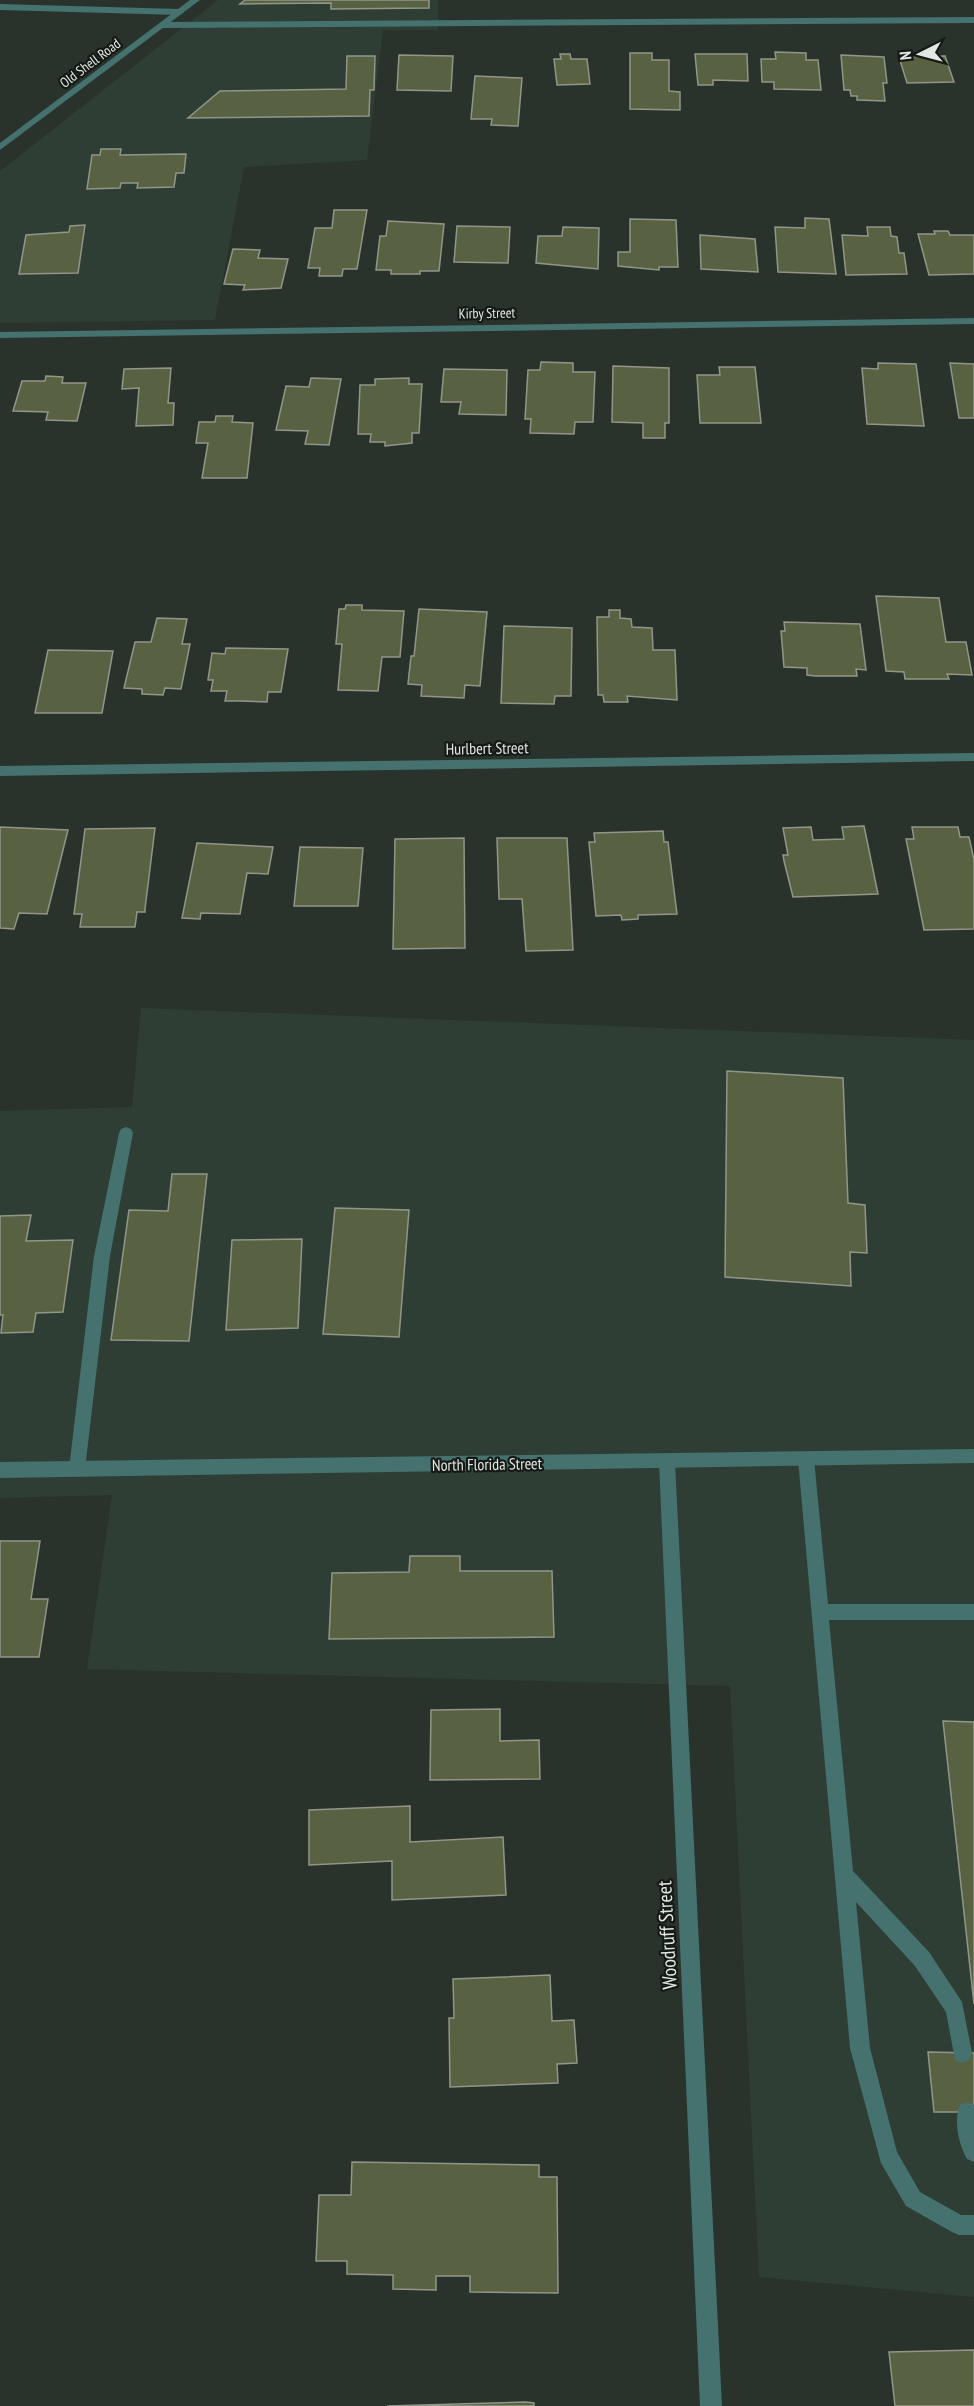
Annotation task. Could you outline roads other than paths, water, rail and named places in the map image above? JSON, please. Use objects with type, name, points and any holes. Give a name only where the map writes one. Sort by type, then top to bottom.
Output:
[{"type":"street","name":"Old Shell Road","points":[[0,147],[196,0]]},
{"type":"street","points":[[0,7],[180,12]]},
{"type":"street","points":[[162,25],[974,20]]},
{"type":"street","name":"Kirby Street","points":[[0,335],[974,321]]},
{"type":"street","name":"Hurlbert Street","points":[[0,771],[974,757]]},
{"type":"street","points":[[77,1469],[102,1256],[126,1132]]},
{"type":"street","name":"North Florida Street","points":[[0,1470],[974,1456]]},
{"type":"street","points":[[806,1459],[860,2048],[888,2156],[913,2199],[959,2225],[974,2225]]},
{"type":"street","name":"Woodruff Street","points":[[667,1462],[711,2406]]},
{"type":"street","points":[[820,1612],[974,1612]]},
{"type":"street","points":[[844,1875],[922,1959],[955,2009],[962,2053]]},
{"type":"street","points":[[967,2112],[970,2145],[974,2152]]}]
